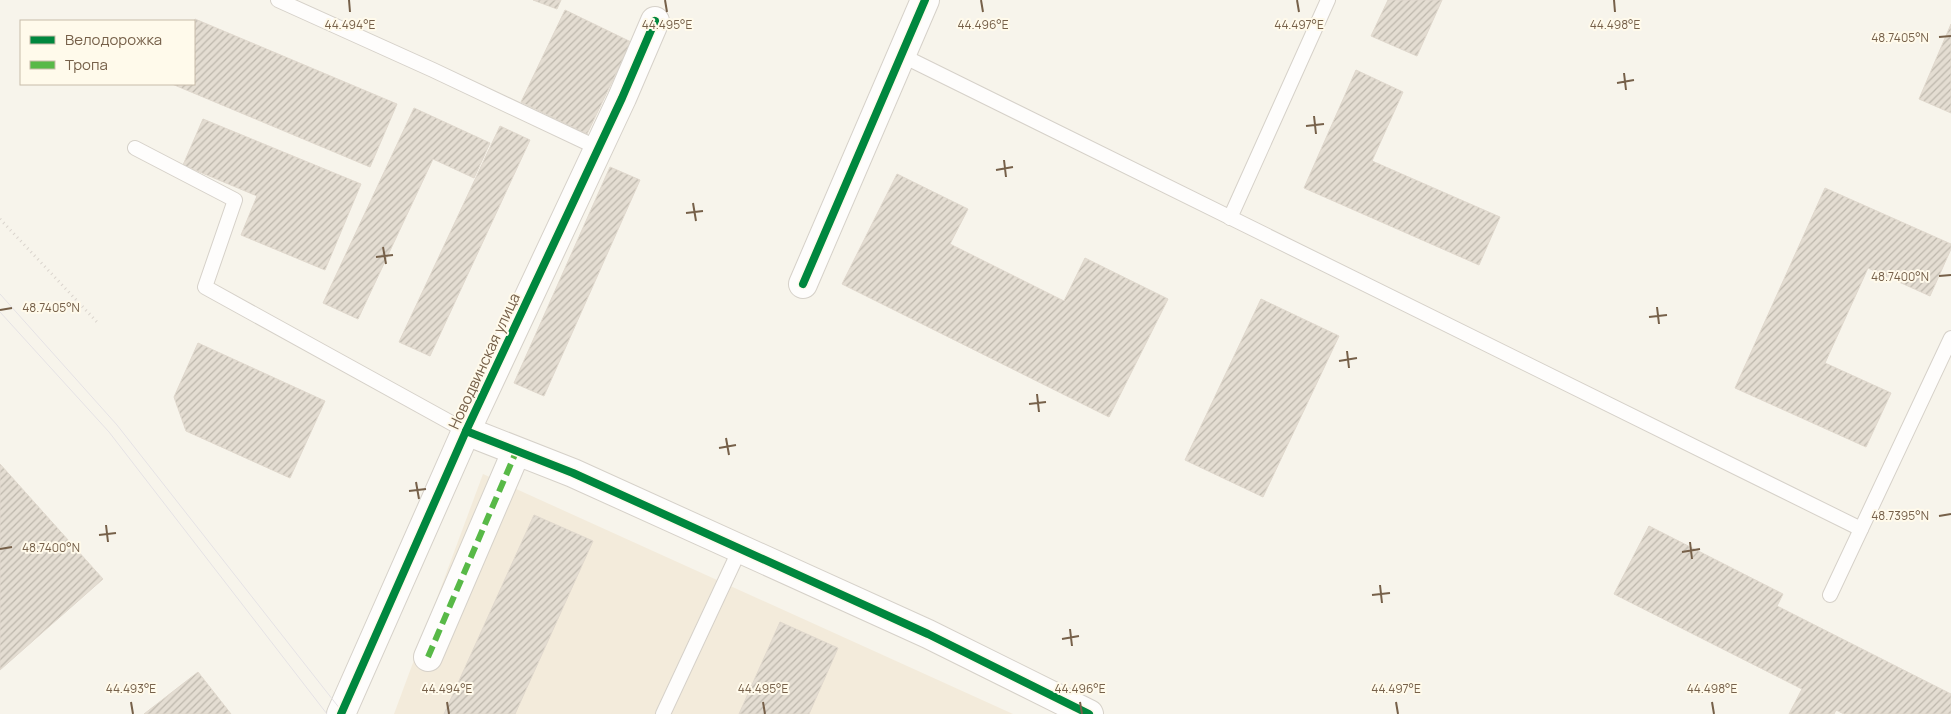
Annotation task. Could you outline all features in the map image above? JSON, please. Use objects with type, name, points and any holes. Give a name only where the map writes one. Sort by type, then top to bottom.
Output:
[{"type":"street","points":[[803,284],[925,0]]},
{"type":"street","name":"Новодвинская улица","points":[[342,714],[466,431],[655,21]]},
{"type":"street","points":[[466,431],[573,473],[928,634],[1088,714]]},
{"type":"street","points":[[428,657],[516,452]]},
{"type":"lane","points":[[278,0],[433,70],[598,148]]},
{"type":"lane","points":[[1230,218],[1328,0]]},
{"type":"lane","points":[[901,55],[1861,529]]},
{"type":"lane","points":[[135,148],[235,200],[205,287],[466,431]]},
{"type":"lane","points":[[1830,595],[1951,338]]},
{"type":"lane","points":[[663,714],[740,549]]},
{"type":"path","points":[[0,219],[96,322]]},
{"type":"shaded area","points":[[483,474],[1013,714],[394,714]]},
{"type":"building","points":[[533,0],[561,0],[557,9]]},
{"type":"building","points":[[1388,0],[1442,0],[1417,56],[1371,36]]},
{"type":"building","points":[[565,10],[631,42],[587,134],[521,102]]},
{"type":"building","points":[[195,20],[397,104],[370,167],[174,85],[195,85]]},
{"type":"building","points":[[1951,24],[1951,113],[1919,99]]},
{"type":"building","points":[[1356,70],[1403,92],[1372,161],[1500,217],[1479,265],[1304,188]]},
{"type":"building","points":[[414,108],[490,143],[474,178],[433,159],[358,319],[323,303]]},
{"type":"building","points":[[203,119],[361,184],[325,270],[241,235],[257,196],[183,165]]},
{"type":"building","points":[[500,126],[530,140],[430,356],[399,342]]},
{"type":"building","points":[[610,167],[640,180],[544,396],[514,383]]},
{"type":"building","points":[[897,174],[968,209],[950,244],[1064,301],[1085,258],[1168,299],[1109,417],[842,284]]},
{"type":"building","points":[[1825,188],[1951,244],[1951,249],[1930,296],[1868,268],[1825,363],[1891,393],[1866,447],[1735,388]]},
{"type":"building","points":[[1261,299],[1339,336],[1263,497],[1185,460]]},
{"type":"building","points":[[198,343],[325,401],[290,478],[186,431],[174,397]]},
{"type":"building","points":[[0,464],[103,579],[0,670]]},
{"type":"building","points":[[534,515],[593,541],[515,714],[444,714]]},
{"type":"building","points":[[1649,526],[1783,594],[1777,606],[1951,694],[1951,714],[1844,714],[1836,710],[1834,714],[1789,714],[1802,689],[1614,594]]},
{"type":"building","points":[[780,622],[838,648],[809,714],[739,714]]},
{"type":"building","points":[[198,672],[231,714],[144,714]]},
{"type":"tram line","points":[[0,294],[117,425],[344,714]]},
{"type":"tram line","points":[[0,312],[109,432],[327,714]]},
{"type":"marked path","points":[[428,657],[516,452]]},
{"type":"cycle path","points":[[803,284],[925,0]]},
{"type":"cycle path","points":[[341,714],[466,431],[622,98],[655,21]]},
{"type":"cycle path","points":[[466,431],[573,473],[928,634],[1089,714]]}]
